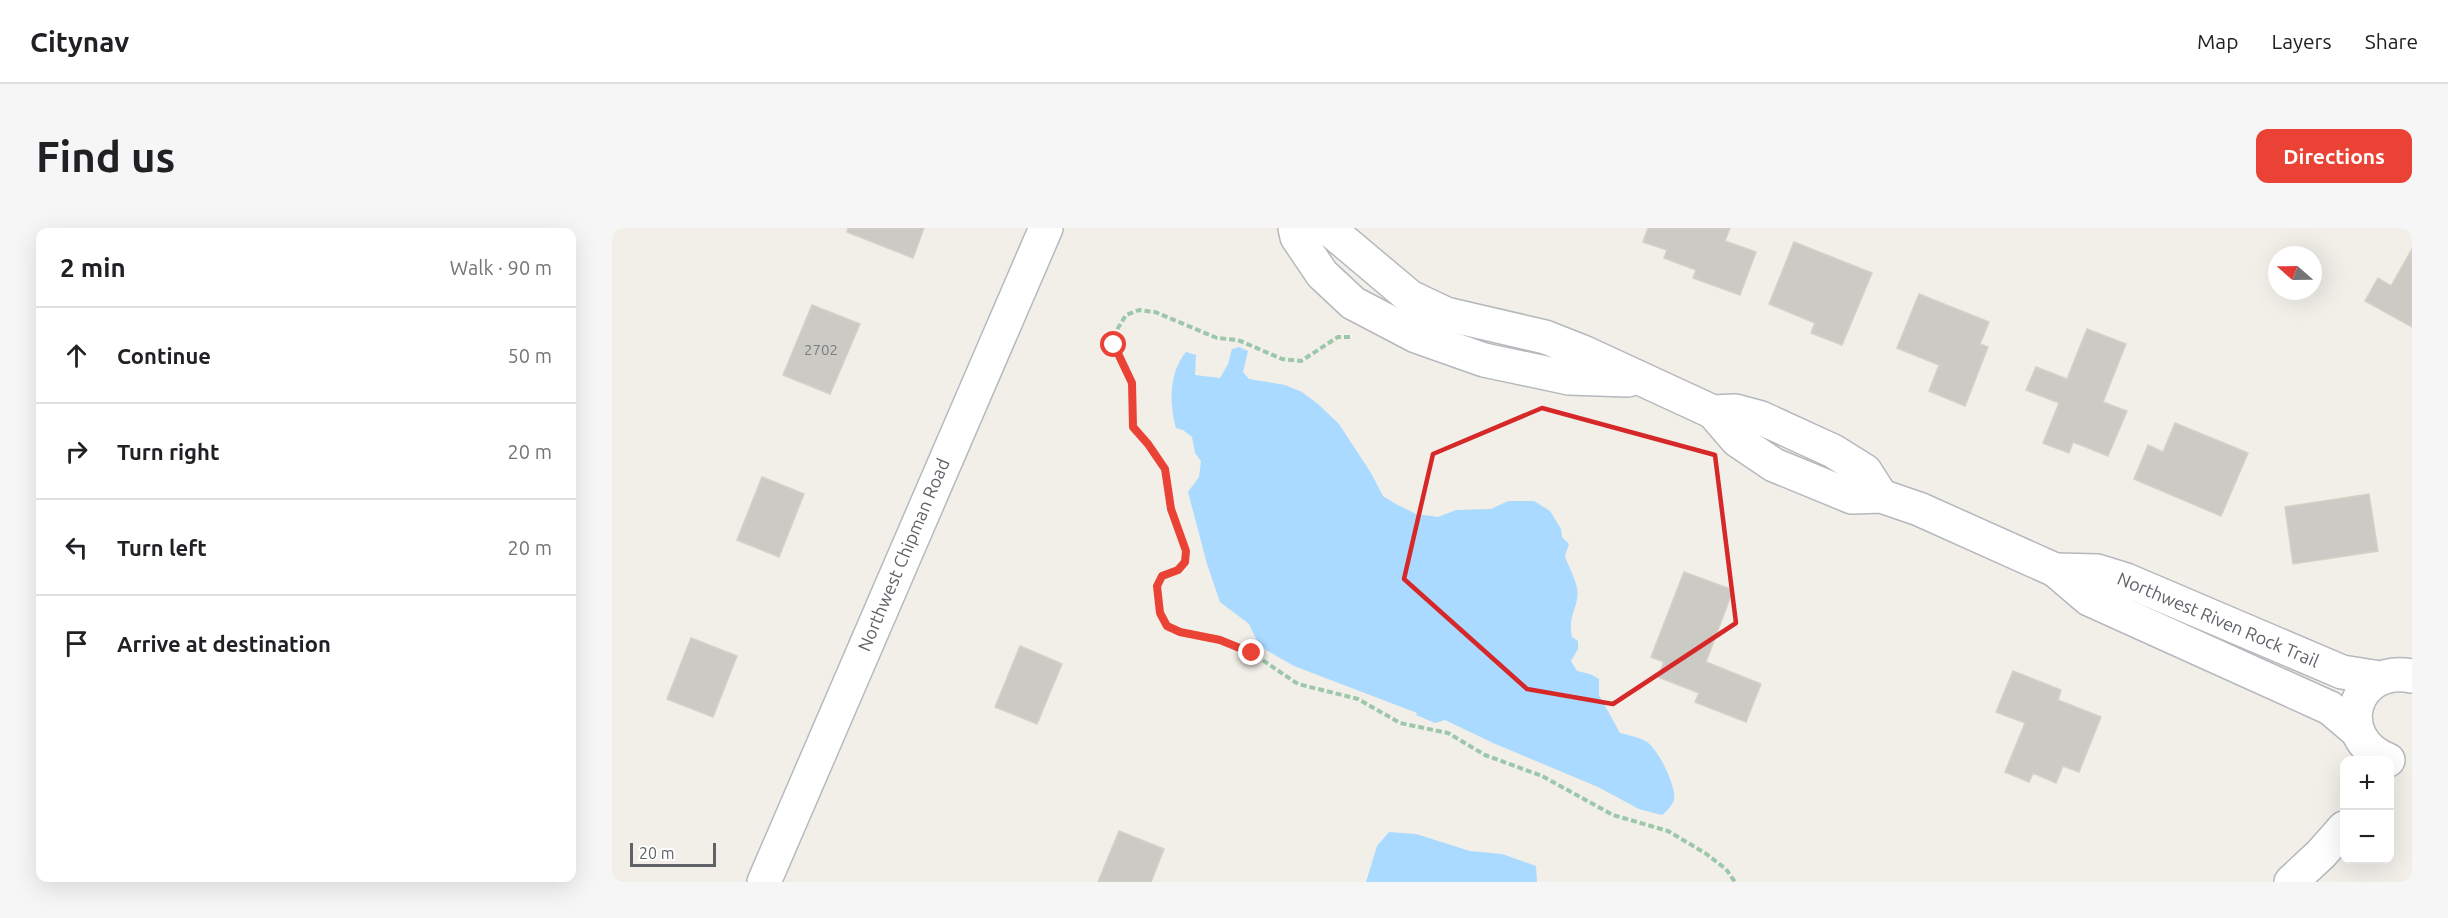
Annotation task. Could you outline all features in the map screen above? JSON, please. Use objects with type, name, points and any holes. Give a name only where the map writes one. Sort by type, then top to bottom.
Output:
[{"type":"street","name":"Northwest Chipman Road","points":[[764,882],[1046,228]]},
{"type":"street","name":"Northwest Riven Rock Trail","points":[[1295,228],[1298,237],[1322,274],[1353,303],[1416,336],[1484,360],[1569,378],[1642,380]]},
{"type":"street","name":"Northwest Riven Rock Trail","points":[[1328,228],[1410,297],[1446,314],[1545,338],[1583,352],[1713,412],[1737,440],[1773,465],[1852,497],[1881,496],[1919,509],[2055,570],[2089,599],[2330,708],[2357,731]]},
{"type":"street","name":"Northwest Riven Rock Trail","points":[[2055,570],[2097,571],[2126,580],[2342,672],[2396,677]]},
{"type":"street","name":"Northwest Riven Rock Trail","points":[[2379,756],[2364,745],[2357,731],[2355,718],[2357,703],[2363,691],[2396,677]]},
{"type":"street","name":"Northwest Riven Rock Trail","points":[[2394,761],[2404,762],[2412,759]]},
{"type":"street","points":[[2291,882],[2340,833]]},
{"type":"path","points":[[1352,337],[1338,337],[1301,361],[1282,359],[1238,340],[1217,338],[1155,312],[1139,310],[1126,315],[1118,328],[1114,345],[1132,383],[1133,427],[1165,469],[1171,509],[1186,551],[1185,562],[1178,570],[1162,576],[1157,586],[1160,613],[1167,626],[1252,653],[1298,684],[1358,699],[1400,723],[1448,733],[1485,755],[1542,776],[1613,815],[1668,831],[1706,853],[1726,869],[1735,882]]},
{"type":"highlighted area","points":[[1542,408],[1715,455],[1736,623],[1613,704],[1527,689],[1404,579],[1433,454]]},
{"type":"water","points":[[1239,347],[1248,351],[1243,372],[1249,379],[1285,385],[1302,392],[1339,424],[1383,496],[1394,503],[1416,514],[1438,517],[1456,510],[1491,509],[1508,501],[1534,501],[1550,511],[1561,529],[1562,537],[1569,544],[1565,556],[1577,588],[1571,629],[1572,637],[1578,641],[1578,649],[1571,661],[1577,671],[1599,679],[1599,695],[1620,733],[1644,740],[1656,752],[1673,786],[1674,800],[1666,812],[1662,815],[1639,809],[1598,787],[1493,743],[1445,720],[1435,723],[1416,715],[1417,713],[1294,666],[1266,650],[1256,639],[1249,624],[1220,602],[1207,564],[1188,492],[1199,477],[1201,461],[1195,453],[1192,437],[1176,428],[1172,409],[1172,388],[1176,369],[1186,352],[1196,355],[1195,375],[1220,378],[1228,364],[1232,349]]},
{"type":"water","points":[[1389,832],[1416,834],[1470,851],[1502,854],[1536,866],[1537,882],[1366,882],[1377,846]]},
{"type":"building","points":[[848,228],[924,228],[913,258],[847,232]]},
{"type":"building","points":[[1648,228],[1730,228],[1725,241],[1756,252],[1740,295],[1693,278],[1696,270],[1664,258],[1667,250],[1643,242]]},
{"type":"building","points":[[1794,242],[1872,273],[1842,345],[1811,333],[1815,323],[1769,304]]},
{"type":"building","points":[[2412,249],[2412,327],[2365,301],[2378,278],[2391,286]]},
{"type":"building","points":[[1919,294],[1989,322],[1980,344],[1988,347],[1965,406],[1929,391],[1939,365],[1897,348]]},
{"type":"building","points":[[812,305],[860,324],[830,394],[783,375]]},
{"type":"building","points":[[2087,329],[2126,344],[2103,402],[2127,411],[2108,456],[2073,442],[2069,453],[2043,443],[2059,403],[2026,390],[2036,367],[2067,379]]},
{"type":"building","points":[[2175,423],[2248,453],[2221,516],[2134,479],[2148,445],[2163,452]]},
{"type":"building","points":[[762,477],[804,494],[779,557],[737,540]]},
{"type":"building","points":[[2369,494],[2378,551],[2293,564],[2285,507]]},
{"type":"building","points":[[1684,572],[1733,590],[1706,662],[1761,684],[1746,722],[1695,702],[1699,693],[1658,677],[1664,662],[1651,657]]},
{"type":"building","points":[[691,638],[737,656],[713,717],[667,699]]},
{"type":"building","points":[[1020,646],[1062,664],[1037,724],[995,707]]},
{"type":"building","points":[[2013,671],[2061,690],[2058,700],[2101,717],[2079,772],[2063,766],[2056,783],[2033,773],[2029,782],[2005,772],[2025,723],[1996,712]]},
{"type":"building","points":[[1119,831],[1164,849],[1151,882],[1098,882]]},
{"type":"route","points":[[1114,345],[1125,364],[1132,383],[1133,427],[1165,469],[1171,509],[1186,551],[1185,562],[1178,570],[1162,576],[1157,586],[1160,613],[1167,626],[1180,632],[1220,640],[1252,653]]}]
